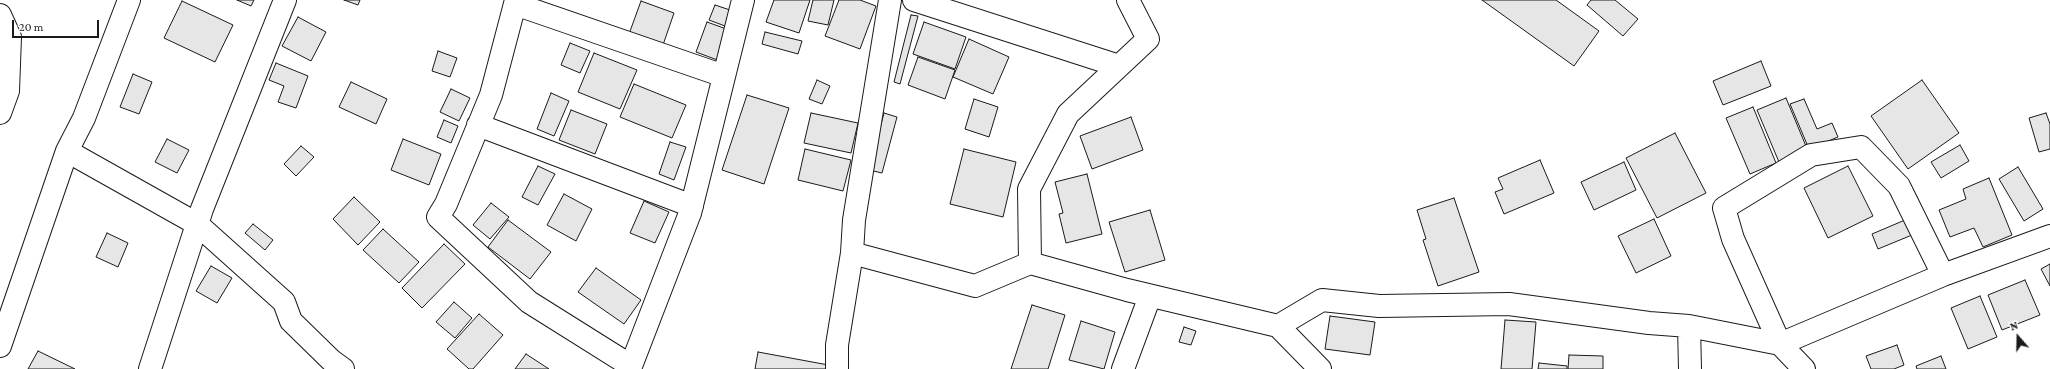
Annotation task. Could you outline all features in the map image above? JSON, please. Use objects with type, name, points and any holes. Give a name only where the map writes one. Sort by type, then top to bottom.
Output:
[{"type":"street","points":[[0,346],[67,151],[84,118],[129,0]]},
{"type":"street","points":[[150,369],[197,224],[285,0]]},
{"type":"street","points":[[724,76],[516,2],[490,95],[446,204],[438,217],[529,302],[631,366],[692,206],[743,0]]},
{"type":"street","points":[[837,369],[837,345],[852,253],[854,220],[890,0]]},
{"type":"street","points":[[914,0],[1119,66]]},
{"type":"street","points":[[1030,263],[1029,189],[1068,114],[1148,39],[1128,0]]},
{"type":"street","points":[[0,16],[10,37],[8,91],[0,113]]},
{"type":"street","points":[[478,125],[692,206]]},
{"type":"street","points":[[1804,369],[1780,344],[1733,238],[1724,208],[1811,155],[1861,147],[1899,186],[1943,275]]},
{"type":"street","points":[[67,151],[197,224],[284,302],[291,321],[343,369]]},
{"type":"street","points":[[1278,326],[1322,300],[1379,306],[1509,304],[1648,323],[1689,326],[1780,344],[1943,275],[2050,236]]},
{"type":"street","points":[[852,253],[975,286],[1030,263],[1150,296],[1278,326],[1320,369]]},
{"type":"street","points":[[1123,369],[1150,296]]},
{"type":"street","points":[[1689,326],[1690,369]]},
{"type":"building","points":[[237,0],[254,0],[251,6]]},
{"type":"building","points":[[344,0],[360,0],[358,5]]},
{"type":"building","points":[[774,0],[810,0],[799,33],[766,22]]},
{"type":"building","points":[[813,0],[834,0],[828,25],[808,21]]},
{"type":"building","points":[[839,0],[860,0],[876,6],[860,49],[825,36]]},
{"type":"building","points":[[1482,0],[1556,0],[1599,31],[1574,66]]},
{"type":"building","points":[[1591,0],[1615,0],[1638,19],[1623,36],[1587,5]]},
{"type":"building","points":[[182,1],[233,25],[215,62],[164,38]]},
{"type":"building","points":[[641,1],[674,13],[663,45],[629,34]]},
{"type":"building","points":[[715,5],[739,13],[733,29],[709,20]]},
{"type":"building","points":[[911,15],[918,16],[900,84],[894,82]]},
{"type":"building","points":[[298,17],[326,32],[311,61],[282,46]]},
{"type":"building","points":[[707,22],[732,31],[720,61],[696,52]]},
{"type":"building","points":[[924,22],[966,37],[955,69],[913,54]]},
{"type":"building","points":[[765,32],[802,41],[798,54],[762,44]]},
{"type":"building","points":[[969,39],[1009,57],[993,94],[953,77]]},
{"type":"building","points":[[570,43],[590,51],[580,73],[561,65]]},
{"type":"building","points":[[438,51],[457,58],[450,77],[432,71]]},
{"type":"building","points":[[594,53],[637,70],[620,109],[578,92]]},
{"type":"building","points":[[918,57],[955,70],[945,99],[908,85]]},
{"type":"building","points":[[1761,61],[1771,86],[1723,105],[1713,81]]},
{"type":"building","points":[[276,63],[308,76],[296,108],[278,102],[284,86],[269,80]]},
{"type":"building","points":[[133,74],[152,82],[139,114],[120,107]]},
{"type":"building","points":[[817,80],[830,86],[822,104],[809,99]]},
{"type":"building","points":[[1922,80],[1959,133],[1908,169],[1871,116]]},
{"type":"building","points":[[351,82],[387,99],[376,124],[339,107]]},
{"type":"building","points":[[634,84],[686,105],[672,138],[620,117]]},
{"type":"building","points":[[451,89],[470,98],[459,121],[440,112]]},
{"type":"building","points":[[551,93],[569,101],[554,136],[537,129]]},
{"type":"building","points":[[747,95],[789,108],[764,184],[722,170]]},
{"type":"building","points":[[1786,98],[1808,151],[1779,162],[1757,110]]},
{"type":"building","points":[[974,99],[998,107],[989,137],[965,129]]},
{"type":"building","points":[[1804,99],[1817,129],[1832,123],[1838,137],[1809,149],[1790,104]]},
{"type":"building","points":[[1753,107],[1776,163],[1750,174],[1726,118]]},
{"type":"building","points":[[571,110],[607,124],[595,154],[559,140]]},
{"type":"building","points":[[811,113],[858,123],[851,153],[804,143]]},
{"type":"building","points":[[884,113],[897,117],[882,173],[869,170]]},
{"type":"building","points":[[2046,113],[2050,124],[2050,149],[2039,152],[2029,118]]},
{"type":"building","points":[[1131,117],[1143,150],[1092,169],[1080,136]]},
{"type":"building","points":[[444,120],[458,126],[451,143],[437,137]]},
{"type":"building","points":[[1675,133],[1706,193],[1657,218],[1626,158]]},
{"type":"building","points":[[167,139],[189,150],[177,173],[155,162]]},
{"type":"building","points":[[403,139],[441,154],[429,185],[391,170]]},
{"type":"building","points":[[670,142],[686,147],[674,180],[659,174]]},
{"type":"building","points":[[1960,145],[1969,161],[1941,178],[1931,162]]},
{"type":"building","points":[[301,146],[314,157],[296,176],[284,164]]},
{"type":"building","points":[[805,149],[851,160],[843,191],[798,180]]},
{"type":"building","points":[[964,149],[1016,162],[1003,217],[950,204]]},
{"type":"building","points":[[1540,160],[1554,193],[1504,214],[1495,192],[1503,189],[1498,178]]},
{"type":"building","points":[[1624,162],[1636,190],[1594,210],[1581,182]]},
{"type":"building","points":[[538,166],[555,174],[538,205],[522,197]]},
{"type":"building","points":[[1848,166],[1873,216],[1828,238],[1804,188]]},
{"type":"building","points":[[2018,167],[2043,209],[2024,221],[1999,179]]},
{"type":"building","points":[[1087,174],[1102,234],[1066,243],[1059,214],[1063,213],[1055,182]]},
{"type":"building","points":[[1989,178],[2012,235],[1983,247],[1974,228],[1950,237],[1939,210],[1966,199],[1963,189]]},
{"type":"building","points":[[564,194],[592,209],[576,241],[547,225]]},
{"type":"building","points":[[354,197],[380,222],[358,245],[333,219]]},
{"type":"building","points":[[1454,198],[1479,272],[1438,286],[1423,240],[1426,239],[1417,210]]},
{"type":"building","points":[[644,201],[669,212],[655,243],[630,233]]},
{"type":"building","points":[[491,203],[509,217],[490,239],[473,225]]},
{"type":"building","points":[[1150,210],[1165,260],[1125,272],[1109,222]]},
{"type":"building","points":[[1654,219],[1671,256],[1636,273],[1618,236]]},
{"type":"building","points":[[508,220],[551,252],[530,279],[488,247]]},
{"type":"building","points":[[1905,220],[1912,235],[1878,249],[1872,234]]},
{"type":"building","points":[[253,224],[273,240],[265,250],[245,233]]},
{"type":"building","points":[[383,229],[419,262],[399,283],[363,250]]},
{"type":"building","points":[[107,233],[128,243],[118,267],[96,257]]},
{"type":"building","points":[[444,244],[465,264],[422,308],[402,288]]},
{"type":"building","points":[[2050,264],[2050,286],[2041,269]]},
{"type":"building","points":[[211,266],[232,278],[217,303],[196,291]]},
{"type":"building","points":[[596,268],[641,300],[624,324],[578,292]]},
{"type":"building","points":[[2025,280],[2040,315],[2002,330],[1988,295]]},
{"type":"building","points":[[1980,296],[1997,337],[1968,349],[1951,308]]},
{"type":"building","points":[[454,302],[472,318],[455,338],[436,322]]},
{"type":"building","points":[[1032,305],[1065,315],[1048,369],[1011,369]]},
{"type":"building","points":[[479,314],[503,335],[473,369],[469,369],[447,349]]},
{"type":"building","points":[[1330,316],[1375,322],[1370,355],[1325,349]]},
{"type":"building","points":[[1505,320],[1536,322],[1532,369],[1501,369]]},
{"type":"building","points":[[1081,321],[1115,332],[1104,369],[1069,360]]},
{"type":"building","points":[[1184,327],[1196,331],[1191,345],[1179,342]]},
{"type":"building","points":[[1897,345],[1904,365],[1894,369],[1871,369],[1866,356]]},
{"type":"building","points":[[38,351],[75,369],[28,369]]},
{"type":"building","points":[[758,352],[834,366],[833,369],[755,369]]},
{"type":"building","points":[[526,354],[549,369],[515,369]]},
{"type":"building","points":[[1569,355],[1603,356],[1603,369],[1568,369]]},
{"type":"building","points":[[1941,356],[1946,369],[1917,369],[1916,366]]},
{"type":"building","points":[[1539,363],[1567,366],[1567,369],[1538,369]]}]
